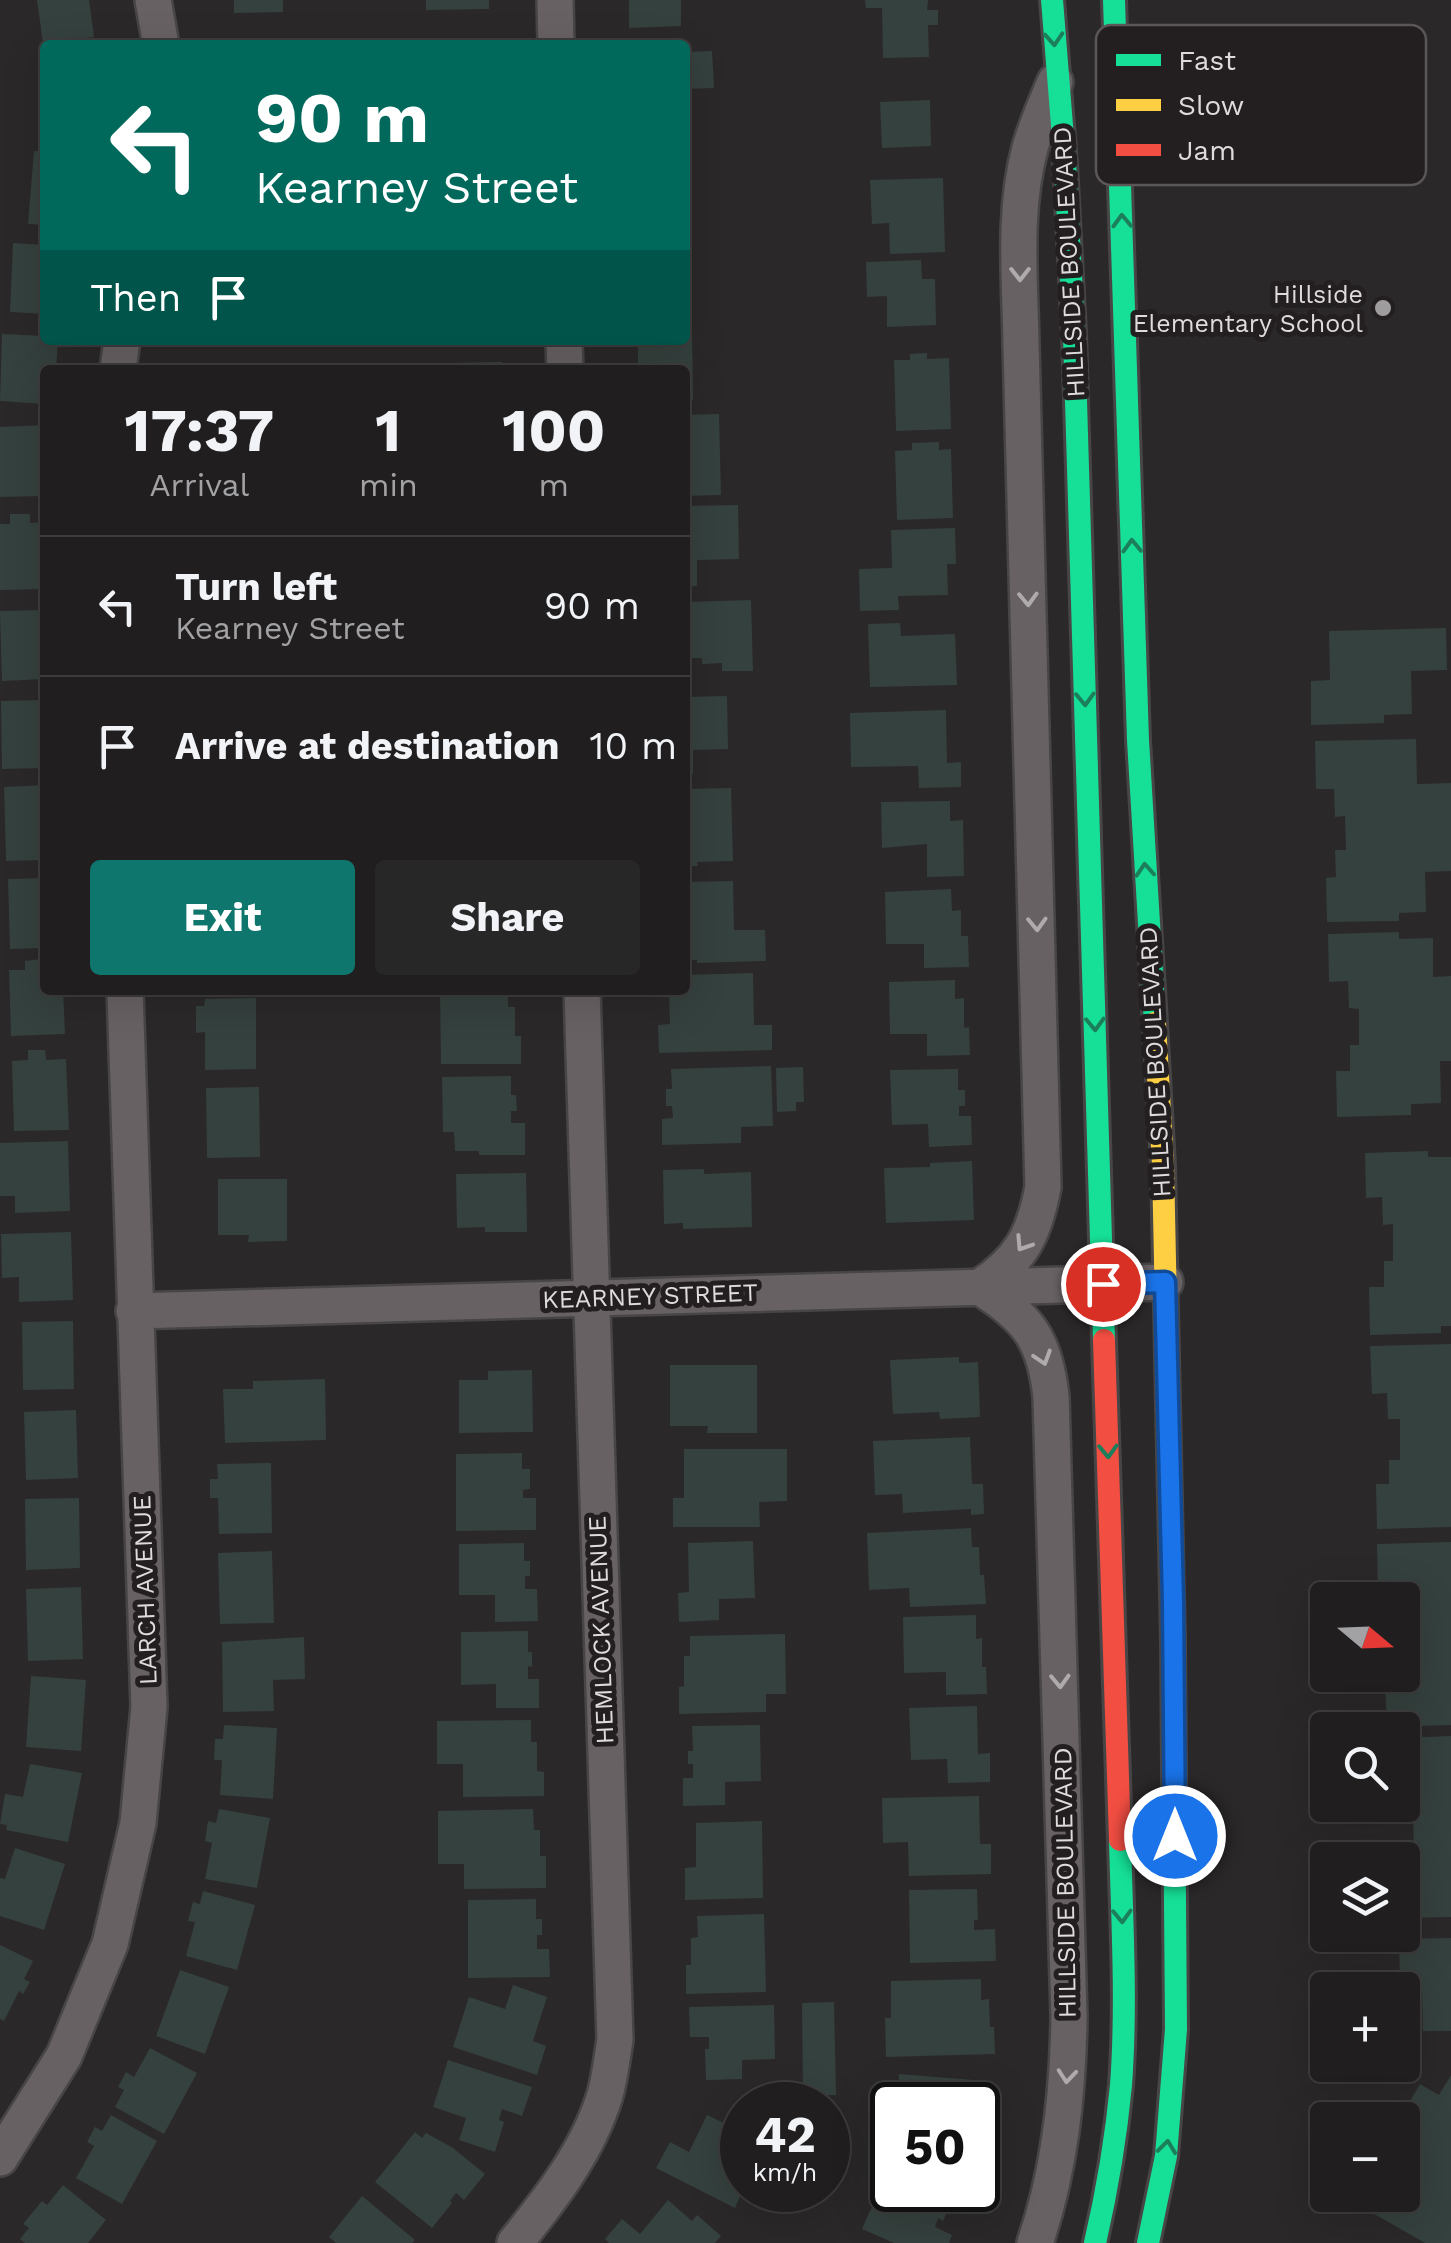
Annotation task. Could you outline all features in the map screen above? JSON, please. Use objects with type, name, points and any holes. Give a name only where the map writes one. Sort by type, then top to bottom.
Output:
[{"type":"main road","name":"HILLSIDE BOULEVARD","points":[[1052,0],[1074,334],[1124,2028],[1114,2160],[1094,2243]]},
{"type":"main road","name":"HILLSIDE BOULEVARD","points":[[1114,0],[1115,25]]},
{"type":"main road","name":"HILLSIDE BOULEVARD","points":[[1120,185],[1138,740],[1160,1097],[1173,1601],[1176,2029],[1166,2156],[1148,2243]]},
{"type":"street","points":[[153,0],[160,40]]},
{"type":"street","points":[[554,0],[556,40]]},
{"type":"street","name":"HILLSIDE BOULEVARD","points":[[1034,2243],[1054,2174],[1068,2068],[1051,1396],[1036,1336],[1010,1308],[980,1287],[997,1276],[1023,1248],[1032,1232],[1043,1187],[1020,228],[1030,150],[1057,78]]},
{"type":"street","name":"LARCH AVENUE","points":[[0,2158],[64,2056],[104,1960],[138,1823],[149,1707],[125,995]]},
{"type":"street","name":"HEMLOCK AVENUE","points":[[516,2243],[555,2193],[585,2144],[606,2094],[615,2040],[582,995]]},
{"type":"street","name":"KEARNEY STREET","points":[[134,1311],[1165,1282]]},
{"type":"building","points":[[37,0],[89,0],[94,37],[43,40]]},
{"type":"building","points":[[234,0],[283,0],[283,12],[234,13]]},
{"type":"building","points":[[426,0],[489,0],[489,9],[426,10]]},
{"type":"building","points":[[629,0],[681,0],[681,26],[629,28]]},
{"type":"building","points":[[865,0],[928,0],[927,10],[938,10],[938,25],[928,25],[929,57],[883,58],[882,8],[866,8]]},
{"type":"building","points":[[712,51],[714,88],[690,89],[690,52]]},
{"type":"building","points":[[930,100],[931,146],[882,148],[880,102]]},
{"type":"building","points":[[34,151],[40,152],[40,225],[28,224]]},
{"type":"building","points":[[943,178],[945,252],[890,254],[889,223],[872,224],[870,180]]},
{"type":"building","points":[[13,243],[40,245],[40,314],[10,312]]},
{"type":"building","points":[[921,260],[922,279],[935,279],[936,325],[887,327],[887,296],[867,297],[866,262]]},
{"type":"building","points":[[692,331],[693,400],[690,365],[638,365],[638,345],[690,345]]},
{"type":"building","points":[[2,334],[40,336],[40,345],[58,345],[56,365],[40,365],[40,404],[0,401]]},
{"type":"building","points":[[927,353],[927,359],[949,358],[951,429],[896,431],[894,360],[910,360],[910,354]]},
{"type":"building","points":[[502,362],[502,365],[446,365]]},
{"type":"building","points":[[719,414],[721,495],[690,496],[690,415]]},
{"type":"building","points":[[40,425],[40,496],[0,497],[0,427]]},
{"type":"building","points":[[939,442],[939,450],[951,449],[953,518],[897,520],[895,451],[912,450],[912,443]]},
{"type":"building","points":[[738,505],[739,559],[697,560],[697,586],[690,587],[690,506]]},
{"type":"building","points":[[10,514],[30,514],[30,523],[40,522],[40,589],[0,590],[0,524],[10,524]]},
{"type":"building","points":[[955,528],[956,564],[947,564],[948,595],[898,596],[899,610],[860,611],[859,569],[892,568],[891,530]]},
{"type":"building","points":[[751,600],[753,671],[722,671],[722,663],[702,664],[702,658],[690,658],[690,602]]},
{"type":"building","points":[[40,610],[40,679],[2,681],[0,611]]},
{"type":"building","points":[[900,623],[901,636],[955,634],[957,685],[870,687],[868,624]]},
{"type":"building","points":[[1446,628],[1447,670],[1411,671],[1412,714],[1384,715],[1384,723],[1311,725],[1311,681],[1330,680],[1329,631]]},
{"type":"building","points":[[727,696],[728,749],[693,750],[690,774],[690,697]]},
{"type":"building","points":[[40,700],[40,768],[2,769],[1,701]]},
{"type":"building","points":[[946,710],[947,763],[961,762],[961,787],[919,788],[918,766],[851,767],[850,713]]},
{"type":"building","points":[[1416,739],[1417,784],[1451,783],[1451,871],[1425,872],[1426,912],[1399,913],[1399,921],[1327,922],[1326,878],[1336,877],[1335,850],[1346,850],[1345,816],[1335,817],[1334,789],[1316,789],[1315,741]]},
{"type":"building","points":[[40,785],[40,860],[6,861],[4,787]]},
{"type":"building","points":[[731,788],[733,861],[697,862],[698,866],[690,866],[690,789]]},
{"type":"building","points":[[950,801],[950,821],[963,820],[964,876],[927,877],[927,844],[882,848],[881,802]]},
{"type":"building","points":[[40,878],[40,948],[10,949],[8,879]]},
{"type":"building","points":[[733,881],[734,930],[765,930],[766,961],[690,960],[690,882]]},
{"type":"building","points":[[951,889],[952,911],[961,910],[961,936],[968,936],[969,967],[924,968],[924,944],[886,944],[885,892]]},
{"type":"building","points":[[1399,932],[1399,939],[1433,938],[1433,977],[1451,976],[1451,1061],[1440,1061],[1441,1103],[1411,1104],[1411,1115],[1337,1117],[1336,1071],[1350,1071],[1350,1045],[1359,1045],[1359,1009],[1349,1008],[1348,981],[1329,982],[1328,934]]},
{"type":"building","points":[[40,959],[40,995],[63,995],[65,1034],[11,1036],[9,970],[25,970],[25,961]]},
{"type":"building","points":[[753,973],[754,1025],[772,1025],[772,1050],[659,1053],[658,1025],[670,1024],[669,995],[690,995],[690,975]]},
{"type":"building","points":[[955,980],[955,999],[964,998],[964,1028],[969,1027],[970,1055],[927,1056],[927,1034],[890,1034],[889,982]]},
{"type":"building","points":[[440,995],[508,995],[508,1007],[515,1007],[515,1036],[521,1036],[521,1064],[441,1064]]},
{"type":"building","points":[[256,998],[256,1069],[205,1070],[205,1032],[196,1033],[196,1006],[204,1006],[205,999]]},
{"type":"building","points":[[28,1050],[45,1050],[46,1060],[66,1059],[69,1130],[14,1131],[12,1061],[28,1060]]},
{"type":"building","points":[[771,1066],[773,1126],[741,1127],[741,1143],[662,1145],[662,1119],[673,1118],[672,1106],[666,1106],[666,1089],[672,1089],[671,1069]]},
{"type":"building","points":[[803,1067],[804,1102],[796,1102],[796,1111],[777,1112],[776,1068]]},
{"type":"building","points":[[958,1069],[958,1090],[965,1090],[965,1106],[959,1106],[959,1116],[971,1116],[972,1145],[929,1147],[928,1124],[892,1125],[890,1070]]},
{"type":"building","points":[[511,1076],[511,1095],[516,1095],[517,1111],[511,1111],[511,1123],[525,1123],[525,1155],[455,1151],[454,1132],[443,1132],[442,1077]]},
{"type":"building","points":[[259,1087],[260,1157],[207,1158],[206,1088]]},
{"type":"building","points":[[68,1141],[70,1211],[15,1213],[15,1196],[0,1196],[0,1143]]},
{"type":"building","points":[[1428,1151],[1428,1157],[1451,1157],[1451,1326],[1441,1326],[1441,1333],[1370,1335],[1369,1287],[1384,1287],[1384,1261],[1393,1261],[1393,1224],[1383,1225],[1382,1197],[1366,1198],[1365,1153]]},
{"type":"building","points":[[972,1161],[974,1220],[886,1223],[884,1168]]},
{"type":"building","points":[[704,1169],[704,1174],[751,1172],[752,1227],[683,1229],[683,1223],[664,1224],[663,1170]]},
{"type":"building","points":[[526,1173],[527,1232],[457,1228],[456,1174]]},
{"type":"building","points":[[218,1179],[287,1179],[287,1241],[248,1242],[249,1235],[218,1235]]},
{"type":"building","points":[[71,1232],[73,1300],[19,1302],[19,1277],[2,1278],[1,1234]]},
{"type":"building","points":[[73,1321],[74,1389],[23,1390],[22,1322]]},
{"type":"building","points":[[1451,1344],[1451,1527],[1377,1529],[1376,1484],[1389,1484],[1389,1460],[1400,1460],[1400,1419],[1388,1419],[1387,1393],[1372,1394],[1370,1346]]},
{"type":"building","points":[[959,1357],[959,1363],[978,1362],[980,1417],[940,1419],[939,1412],[893,1414],[890,1360]]},
{"type":"building","points":[[670,1365],[757,1365],[757,1433],[707,1433],[708,1426],[670,1426]]},
{"type":"building","points":[[532,1370],[533,1432],[459,1433],[459,1380],[488,1380],[488,1371]]},
{"type":"building","points":[[325,1379],[326,1440],[225,1443],[223,1389],[253,1389],[253,1381]]},
{"type":"building","points":[[76,1410],[78,1478],[26,1480],[24,1412]]},
{"type":"building","points":[[970,1437],[972,1484],[983,1484],[984,1514],[971,1515],[971,1509],[903,1513],[902,1494],[875,1495],[873,1441]]},
{"type":"building","points":[[684,1449],[787,1449],[787,1501],[759,1502],[760,1527],[673,1527],[673,1498],[684,1498]]},
{"type":"building","points":[[522,1453],[522,1469],[530,1469],[530,1489],[523,1490],[523,1498],[536,1498],[536,1530],[456,1531],[456,1454]]},
{"type":"building","points":[[271,1463],[272,1533],[219,1534],[218,1498],[210,1498],[210,1479],[218,1479],[217,1464]]},
{"type":"building","points":[[79,1498],[80,1568],[26,1570],[25,1499]]},
{"type":"building","points":[[971,1528],[972,1547],[979,1547],[986,1604],[910,1607],[909,1588],[869,1590],[867,1533]]},
{"type":"building","points":[[753,1541],[755,1598],[719,1599],[719,1620],[679,1622],[678,1593],[689,1592],[688,1543]]},
{"type":"building","points":[[1451,1542],[1451,1725],[1420,1726],[1420,1712],[1386,1712],[1385,1692],[1420,1692],[1420,1582],[1378,1582],[1377,1544]]},
{"type":"building","points":[[524,1543],[524,1561],[530,1561],[525,1589],[537,1589],[538,1621],[495,1622],[495,1595],[459,1595],[459,1544]]},
{"type":"building","points":[[272,1551],[274,1623],[220,1624],[218,1553]]},
{"type":"building","points":[[81,1587],[83,1659],[28,1661],[26,1589]]},
{"type":"building","points":[[976,1615],[976,1639],[982,1638],[987,1694],[946,1695],[946,1672],[904,1673],[903,1617]]},
{"type":"building","points":[[528,1631],[532,1667],[528,1666],[528,1679],[539,1679],[539,1708],[496,1708],[496,1684],[461,1685],[461,1632]]},
{"type":"building","points":[[785,1634],[786,1694],[766,1694],[766,1712],[679,1714],[679,1687],[684,1686],[684,1656],[690,1656],[690,1636]]},
{"type":"building","points":[[304,1637],[305,1679],[273,1680],[274,1711],[223,1712],[222,1642]]},
{"type":"building","points":[[31,1676],[86,1680],[81,1751],[26,1747]]},
{"type":"building","points":[[977,1706],[978,1754],[990,1753],[990,1782],[948,1783],[947,1759],[911,1760],[909,1708]]},
{"type":"building","points":[[531,1720],[531,1742],[537,1742],[537,1771],[544,1772],[544,1796],[463,1797],[463,1764],[437,1764],[437,1721]]},
{"type":"building","points":[[224,1725],[277,1728],[273,1799],[220,1795],[222,1760],[214,1760],[215,1739],[223,1739]]},
{"type":"building","points":[[760,1725],[761,1781],[725,1782],[725,1805],[683,1806],[683,1778],[693,1778],[693,1764],[688,1764],[688,1751],[693,1751],[692,1726]]},
{"type":"building","points":[[1451,1736],[1451,1917],[1420,1918],[1420,1842],[1414,1842],[1413,1822],[1420,1822],[1420,1737]]},
{"type":"building","points":[[30,1764],[82,1773],[68,1842],[6,1830],[7,1825],[0,1824],[5,1794],[23,1797]]},
{"type":"building","points":[[979,1796],[980,1844],[991,1844],[991,1874],[909,1876],[908,1842],[883,1843],[882,1798]]},
{"type":"building","points":[[219,1809],[270,1818],[257,1888],[205,1879],[212,1843],[205,1841],[208,1821],[216,1823]]},
{"type":"building","points":[[533,1809],[534,1830],[540,1830],[540,1856],[546,1856],[546,1888],[464,1889],[464,1864],[438,1864],[438,1811]]},
{"type":"building","points":[[762,1821],[763,1898],[685,1900],[685,1868],[696,1867],[696,1823]]},
{"type":"building","points":[[15,1848],[65,1864],[44,1930],[0,1916],[0,1878],[5,1879]]},
{"type":"building","points":[[977,1889],[978,1920],[974,1920],[974,1930],[995,1929],[996,1961],[910,1963],[909,1890]]},
{"type":"building","points":[[203,1891],[255,1905],[237,1970],[186,1956],[195,1922],[188,1921],[193,1902],[200,1904]]},
{"type":"building","points":[[536,1899],[536,1919],[542,1919],[537,1949],[549,1949],[550,1977],[468,1978],[468,1900]]},
{"type":"building","points":[[764,1914],[766,1992],[686,1994],[686,1965],[691,1965],[691,1938],[698,1937],[697,1916]]},
{"type":"building","points":[[1451,1938],[1451,2031],[1423,2031],[1420,1972],[1400,1972],[1399,1952],[1420,1952],[1420,1939]]},
{"type":"building","points":[[0,1945],[33,1961],[24,1979],[30,1982],[23,1994],[19,1991],[4,2021],[0,2019]]},
{"type":"building","points":[[180,1970],[229,1987],[205,2054],[156,2036]]},
{"type":"building","points":[[981,1979],[981,2000],[989,1999],[995,2054],[886,2057],[885,2018],[891,2018],[891,1981]]},
{"type":"building","points":[[513,1985],[547,1997],[533,2041],[546,2046],[537,2075],[453,2047],[469,1997],[505,2009]]},
{"type":"building","points":[[834,2002],[836,2082],[803,2082],[802,2003]]},
{"type":"building","points":[[774,2005],[775,2059],[742,2060],[742,2079],[706,2080],[705,2049],[709,2049],[709,2037],[690,2037],[689,2007]]},
{"type":"building","points":[[150,2048],[197,2073],[164,2134],[115,2107],[124,2090],[118,2087],[126,2072],[134,2077]]},
{"type":"building","points":[[448,2060],[532,2087],[522,2116],[502,2109],[499,2120],[504,2122],[495,2152],[459,2140],[466,2118],[433,2107]]},
{"type":"building","points":[[899,2074],[986,2081],[986,2082],[898,2082]]},
{"type":"building","points":[[1451,2075],[1451,2243],[1425,2243],[1371,2212],[1420,2212],[1420,2102],[1410,2102],[1420,2084],[1439,2095]]},
{"type":"building","points":[[111,2115],[157,2141],[122,2204],[76,2178],[94,2146],[87,2142],[95,2127],[102,2131]]},
{"type":"building","points":[[707,2115],[720,2121],[720,2200],[656,2168],[670,2142],[689,2152]]},
{"type":"building","points":[[415,2132],[422,2138],[426,2133],[453,2148],[485,2174],[464,2200],[456,2193],[432,2228],[375,2182]]},
{"type":"building","points":[[63,2185],[106,2220],[88,2243],[25,2243],[20,2239],[29,2228],[23,2224],[42,2201],[47,2205]]},
{"type":"building","points":[[362,2196],[415,2240],[336,2243],[329,2237]]},
{"type":"building","points":[[668,2200],[692,2221],[697,2215],[721,2236],[715,2243],[609,2243],[605,2239],[622,2219],[640,2234]]},
{"type":"building","points":[[870,2211],[947,2212],[943,2221],[938,2218],[935,2227],[952,2235],[949,2243],[894,2243],[862,2229]]},
{"type":"traffic: fast","points":[[1052,0],[1074,334],[1104,1340]]},
{"type":"traffic: fast","points":[[1114,0],[1115,25]]},
{"type":"traffic: fast","points":[[1120,185],[1138,740],[1155,1023]]},
{"type":"traffic: fast","points":[[1148,2243],[1166,2156],[1176,2029],[1173,1643]]},
{"type":"traffic: fast","points":[[1095,2243],[1111,2164],[1123,2054],[1120,1840]]},
{"type":"traffic: slow","points":[[1155,1023],[1163,1165],[1173,1643]]},
{"type":"traffic: jam","points":[[1104,1340],[1120,1840]]},
{"type":"place","name":"Hillside Elementary School","points":[[1383,308]]},
{"type":"route","points":[[1103,1284],[1165,1282],[1175,1836]]}]
